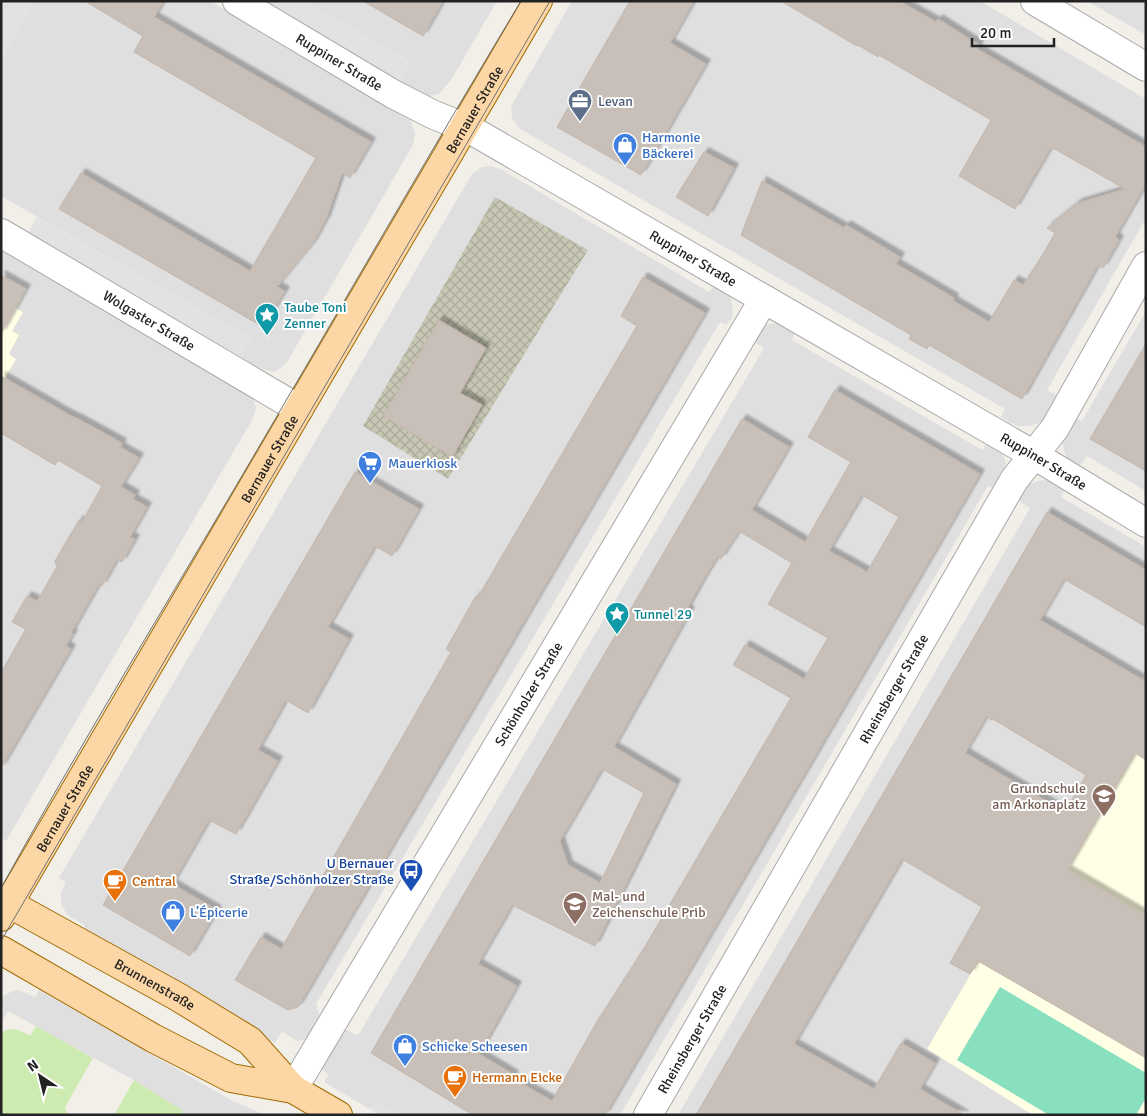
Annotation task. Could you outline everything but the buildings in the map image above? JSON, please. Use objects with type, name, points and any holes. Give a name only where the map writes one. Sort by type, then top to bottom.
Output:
[{"type":"main road","name":"Bernauer Straße","points":[[4,907],[538,1]]},
{"type":"main road","name":"Brunnenstraße","points":[[4,907],[178,996],[250,1041],[293,1089],[338,1115]]},
{"type":"main road","name":"Brunnenstraße","points":[[1,950],[153,1038],[231,1078],[293,1089]]},
{"type":"street","name":"Ruppiner Straße","points":[[237,1],[393,94],[432,114],[464,127],[764,299],[1034,455],[1146,523]]},
{"type":"street","points":[[1035,1],[1146,67]]},
{"type":"street","name":"Wolgaster Straße","points":[[1,233],[299,409]]},
{"type":"street","name":"Rheinsberger Straße","points":[[648,1115],[1014,480],[1055,428],[1146,266]]},
{"type":"street","name":"Schönholzer Straße","points":[[293,1089],[764,299]]},
{"type":"shaded area","points":[[1,1],[210,1],[410,120],[415,133],[413,145],[287,362],[281,368],[274,372],[262,369],[245,360],[241,356],[251,339],[1,196]]},
{"type":"shaded area","points":[[1,1],[36,2],[1,61]]},
{"type":"shaded area","points":[[262,1],[304,1],[411,63],[400,80]]},
{"type":"shaded area","points":[[304,1],[497,1],[451,80],[439,94],[423,96],[400,81],[410,62]]},
{"type":"shaded area","points":[[572,1],[980,1],[1146,99],[1146,218],[1047,390],[1063,399],[1045,421],[1029,426],[1018,426],[1010,423],[1001,417],[1005,409],[520,129],[512,118],[511,106]]},
{"type":"shaded area","points":[[1087,1],[1146,1],[1146,35]]},
{"type":"shaded area","points":[[491,166],[502,170],[709,292],[714,286],[725,292],[731,299],[732,318],[726,325],[720,322],[316,1004],[320,1016],[308,1036],[303,1040],[297,1041],[282,1031],[275,1043],[81,933],[85,925],[68,916],[61,904],[61,892],[66,882],[59,878],[472,174],[482,167]]},
{"type":"shaded area","points":[[495,197],[588,250],[448,479],[363,426]]},
{"type":"shaded area","points":[[37,217],[251,339],[241,357],[26,235]]},
{"type":"shaded area","points":[[1,250],[249,394],[254,401],[256,409],[252,420],[6,841],[1,838]]},
{"type":"shaded area","points":[[1,275],[26,289],[16,308],[23,312],[12,331],[19,335],[9,354],[16,359],[5,378],[1,376]]},
{"type":"shaded area","points":[[1146,311],[1146,491],[1087,456],[1077,470],[1066,458],[1062,442],[1074,417],[1082,421]]},
{"type":"shaded area","points":[[781,323],[795,333],[792,340],[982,450],[987,443],[999,450],[1004,456],[1005,472],[995,489],[988,486],[620,1115],[399,1115],[380,1104],[368,1108],[324,1082],[328,1075],[322,1069],[321,1063],[343,1028],[356,1035],[359,1034],[764,348],[748,338],[756,328],[768,324]]},
{"type":"shaded area","points":[[1043,480],[1053,481],[1066,488],[1061,497],[1146,547],[1146,1115],[678,1115],[1030,508],[1015,499],[1028,484]]},
{"type":"shaded area","name":"Grundschule am Arkonaplatz","points":[[1146,673],[1146,1115],[1033,1115],[927,1049]]},
{"type":"shaded area","points":[[19,990],[35,997],[39,990],[233,1101],[266,1115],[181,1115],[182,1111],[134,1080],[8,1011],[1,1023],[1,998],[12,991]]},
{"type":"shaded area","points":[[380,1104],[399,1115],[379,1115],[368,1108]]},
{"type":"green space","points":[[1000,987],[1146,1073],[1146,1098],[1136,1115],[1049,1115],[957,1060]]},
{"type":"green space","points":[[36,1026],[93,1058],[65,1107],[68,1115],[1,1115],[1,1033],[16,1030],[30,1036]]},
{"type":"green space","points":[[134,1080],[183,1111],[181,1115],[114,1115]]},
{"type":"tram line","points":[[1,888],[86,738],[521,1]]},
{"type":"tram line","points":[[1,941],[550,1]]},
{"type":"place","name":"Levan","points":[[580,122]]},
{"type":"place","name":"Harmonie Bäckerei","points":[[625,166]]},
{"type":"place","name":"Taube Toni Zenner","points":[[267,336]]},
{"type":"place","name":"Mauerkiosk","points":[[370,484]]},
{"type":"place","name":"Tunnel 29","points":[[617,635]]},
{"type":"place","name":"Grundschule am Arkonaplatz","points":[[1104,817]]},
{"type":"place","name":"U Bernauer Straße/Schönholzer Straße","points":[[411,892]]},
{"type":"place","name":"Central","points":[[115,902]]},
{"type":"place","name":"Mal- und Zeichenschule Prib","points":[[575,925]]},
{"type":"place","name":"L’Épicerie","points":[[173,933]]},
{"type":"place","name":"Schicke Scheesen","points":[[405,1067]]},
{"type":"place","name":"Hermann Eicke","points":[[455,1098]]}]
